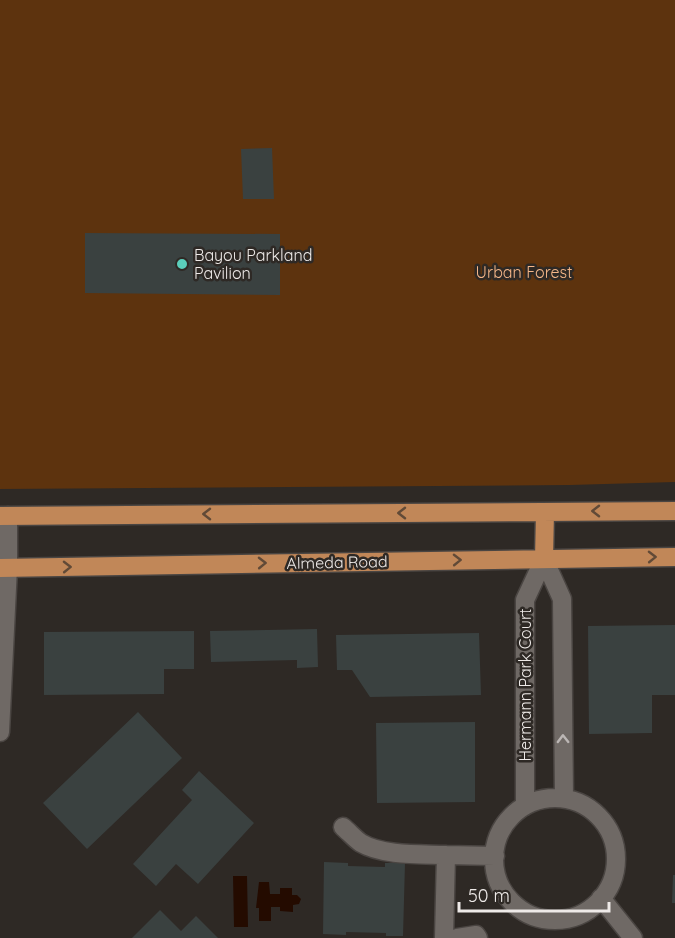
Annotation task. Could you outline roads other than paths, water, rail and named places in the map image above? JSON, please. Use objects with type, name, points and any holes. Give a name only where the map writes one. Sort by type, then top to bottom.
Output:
[{"type":"main road","points":[[4,516],[675,511]]},
{"type":"main road","points":[[544,559],[545,512]]},
{"type":"main road","name":"Almeda Road","points":[[4,568],[675,557]]},
{"type":"street","points":[[0,732],[4,516]]},
{"type":"street","points":[[544,559],[562,599],[564,798]]},
{"type":"street","name":"Hermann Park Court","points":[[525,806],[525,600],[544,559]]},
{"type":"street","points":[[544,798],[564,798],[584,804],[599,816],[611,833],[616,852],[615,873],[607,891],[595,905],[580,915],[562,919],[544,918],[526,912],[512,901],[502,888],[496,873],[495,856],[499,836],[509,819],[525,806],[544,798]]},
{"type":"street","points":[[343,827],[361,843],[378,849],[405,853],[495,856]]},
{"type":"street","points":[[444,938],[446,855]]},
{"type":"street","points":[[601,898],[633,938]]},
{"type":"street","points":[[457,938],[476,935],[478,938]]},
{"type":"place","name":"Bayou Parkland Pavilion","points":[[182,264]]},
{"type":"park label","name":"Urban Forest","points":[[524,272]]}]
